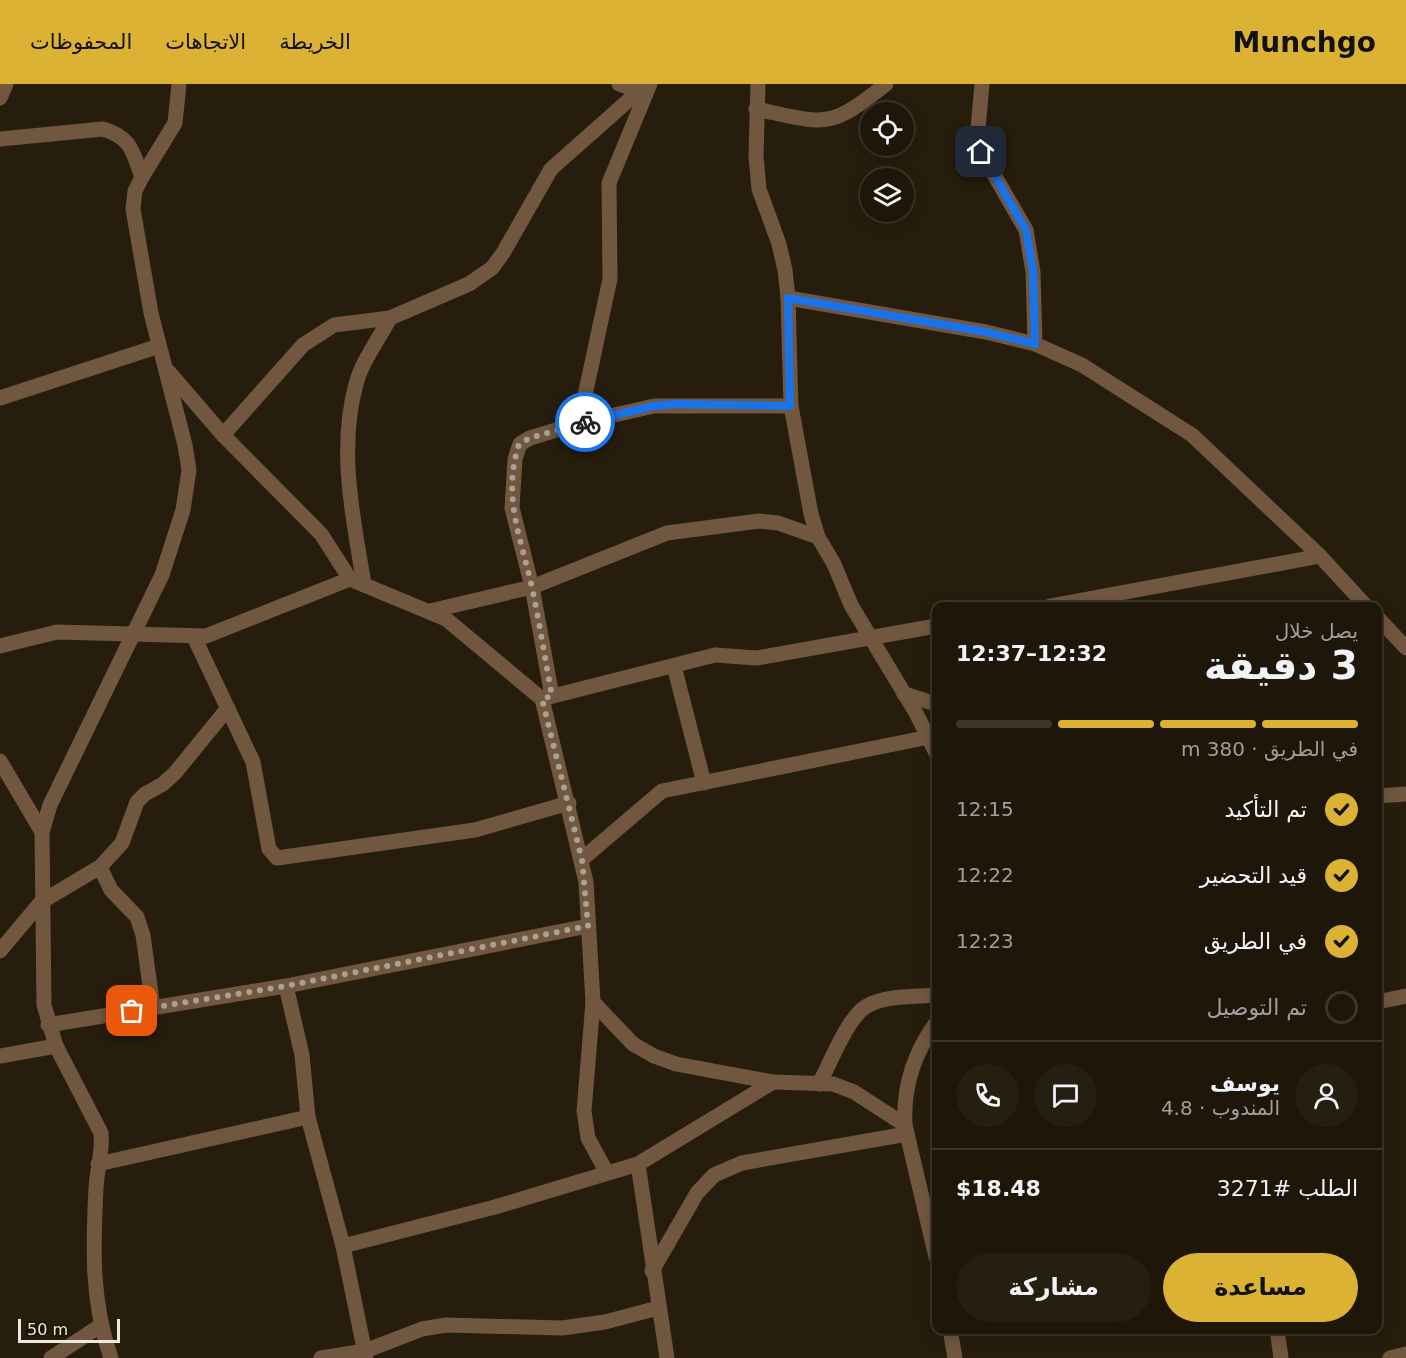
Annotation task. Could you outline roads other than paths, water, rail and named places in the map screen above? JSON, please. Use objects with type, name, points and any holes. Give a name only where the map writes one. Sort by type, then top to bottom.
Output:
[{"type":"street","points":[[0,98],[6,84]]},
{"type":"street","points":[[111,1358],[100,1326],[92,1251],[98,1164],[103,1146],[101,1133],[56,1046],[48,1025],[42,982],[42,832],[50,805],[162,575],[183,510],[189,470],[185,444],[151,313],[133,209],[135,192],[142,177],[175,123],[179,84]]},
{"type":"street","points":[[619,84],[645,86]]},
{"type":"street","points":[[758,84],[756,156],[759,189],[779,244],[788,298],[790,406],[811,514],[818,537],[871,639],[932,744]]},
{"type":"street","points":[[756,109],[811,121],[830,121],[853,111],[886,84]]},
{"type":"street","points":[[982,84],[978,129],[981,152],[1026,230],[1033,272],[1035,344]]},
{"type":"street","points":[[223,435],[303,345],[318,334],[334,325],[390,318],[469,284],[492,267],[503,253],[551,169],[645,86]]},
{"type":"street","points":[[579,423],[610,279],[609,183],[645,86]]},
{"type":"street","points":[[0,139],[103,129],[119,134],[128,141],[142,177]]},
{"type":"street","points":[[788,298],[986,332],[1035,344],[1082,365],[1192,435],[1320,556],[1362,602]]},
{"type":"street","points":[[357,582],[347,466],[348,423],[357,381],[390,318]]},
{"type":"street","points":[[0,398],[159,346]]},
{"type":"street","points":[[164,366],[223,435],[321,534],[357,582],[446,619],[547,698]]},
{"type":"street","points":[[608,1173],[588,1138],[584,1111],[594,1002],[582,860],[547,698],[532,587],[512,508],[514,459],[519,444],[530,438],[579,423],[654,406],[674,404],[790,406]]},
{"type":"street","points":[[430,611],[532,587],[668,533],[759,521],[778,523],[818,537]]},
{"type":"street","points":[[1072,602],[1320,556]]},
{"type":"street","points":[[0,646],[57,632],[194,637],[218,633],[357,582]]},
{"type":"street","points":[[1382,622],[1406,648]]},
{"type":"street","points":[[547,698],[715,655],[757,658],[932,627]]},
{"type":"street","points":[[194,637],[253,762],[269,849],[277,858],[476,830],[569,802]]},
{"type":"street","points":[[674,666],[704,783]]},
{"type":"street","points":[[904,694],[932,703]]},
{"type":"street","points":[[0,951],[41,902],[100,867],[122,843],[137,802],[145,794],[164,784],[175,773],[228,708]]},
{"type":"street","points":[[582,860],[656,795],[678,786],[704,783],[929,737]]},
{"type":"street","points":[[0,761],[42,832]]},
{"type":"street","points":[[1382,796],[1406,794]]},
{"type":"street","points":[[100,867],[111,890],[137,917],[143,934],[153,1008]]},
{"type":"street","points":[[48,1025],[286,986],[588,926]]},
{"type":"street","points":[[286,986],[302,1055],[308,1117],[343,1246],[366,1354]]},
{"type":"street","points":[[819,1084],[854,1018],[867,1006],[888,1000],[932,995]]},
{"type":"street","points":[[1382,1001],[1406,996]]},
{"type":"street","points":[[594,1002],[633,1044],[654,1056],[676,1064],[773,1082],[833,1084],[854,1092],[906,1129]]},
{"type":"street","points":[[932,1028],[926,1036],[906,1089],[906,1129],[932,1237]]},
{"type":"street","points":[[0,1056],[56,1046]]},
{"type":"street","points":[[343,1246],[495,1207],[638,1164],[773,1082]]},
{"type":"street","points":[[98,1164],[308,1117]]},
{"type":"street","points":[[652,1271],[697,1193],[714,1175],[742,1163],[906,1129]]},
{"type":"street","points":[[638,1164],[652,1271],[667,1358]]},
{"type":"street","points":[[321,1358],[366,1354],[422,1329],[446,1325],[562,1328],[605,1322],[658,1308]]},
{"type":"street","points":[[51,1358],[100,1326]]},
{"type":"street","points":[[951,1334],[955,1358]]},
{"type":"street","points":[[1278,1334],[1281,1358]]},
{"type":"street","points":[[1390,1358],[1406,1354]]}]
